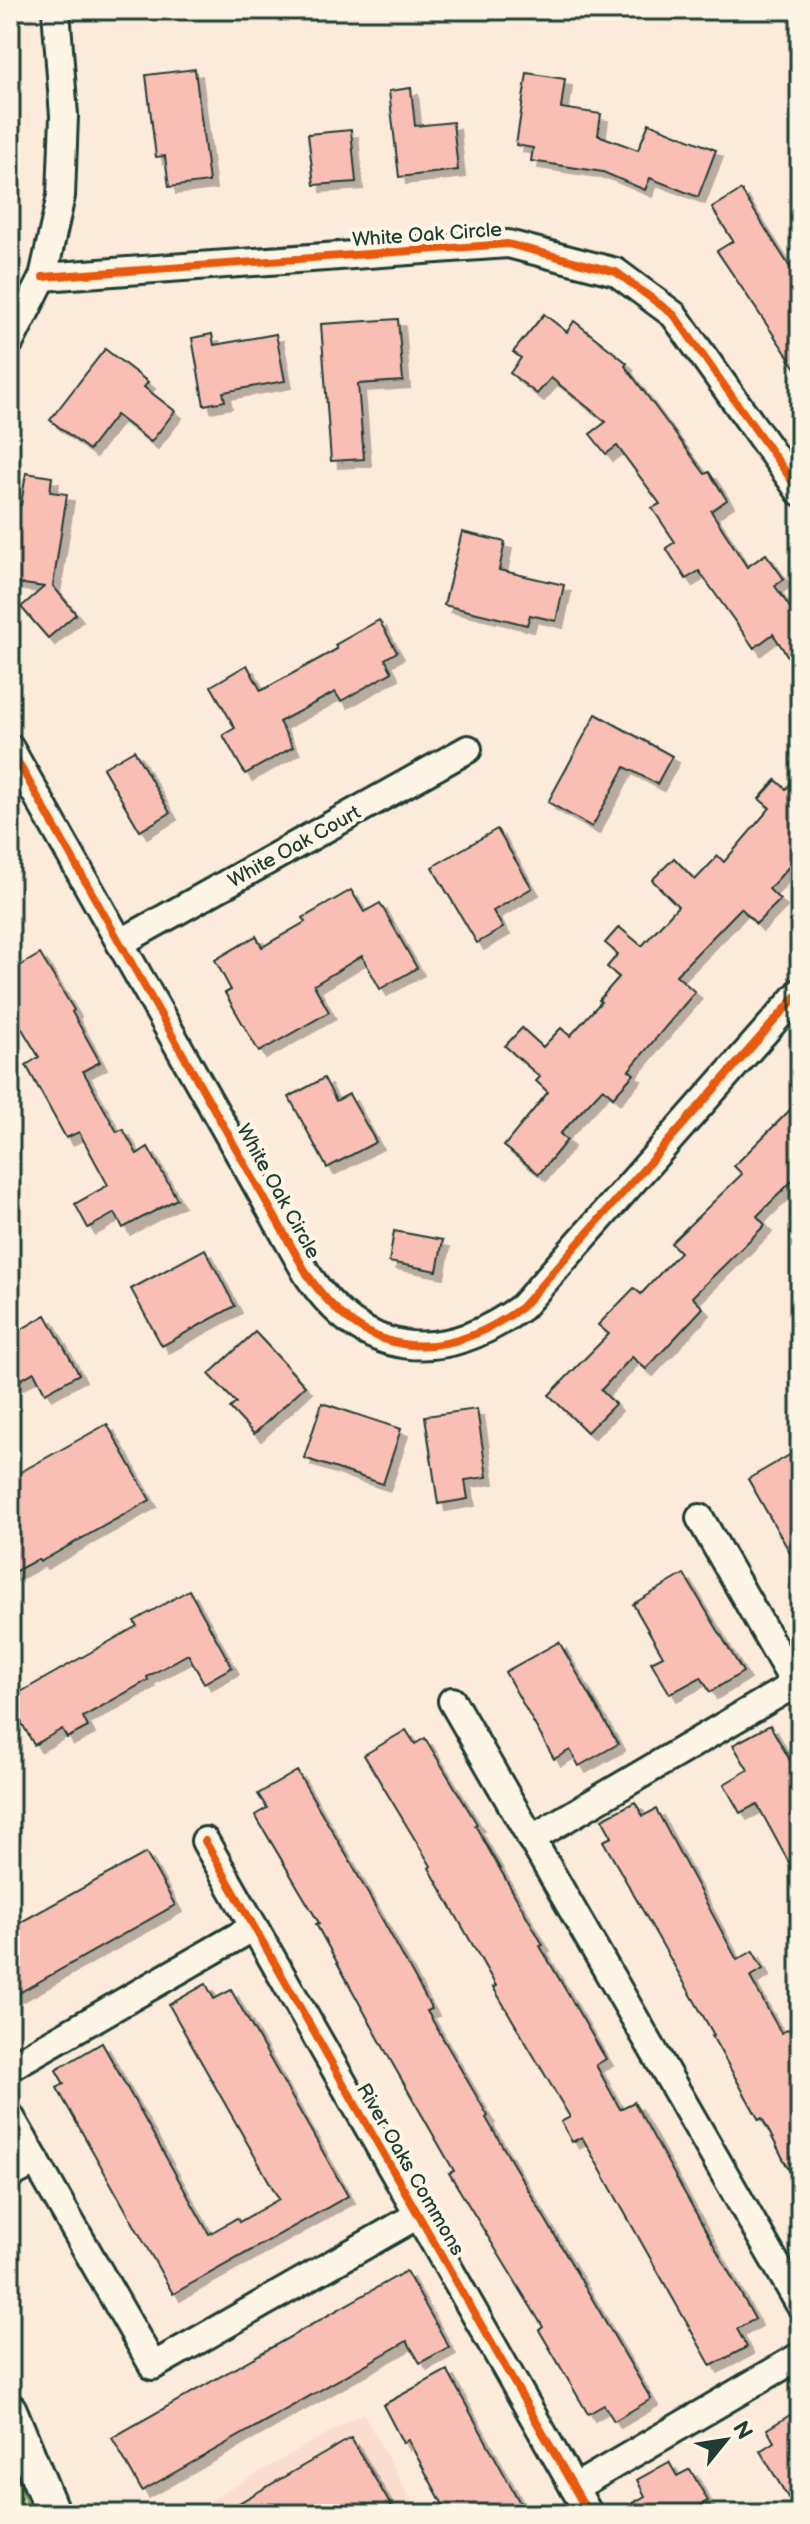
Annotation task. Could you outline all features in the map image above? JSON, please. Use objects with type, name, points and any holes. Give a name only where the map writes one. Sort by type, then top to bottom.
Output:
[{"type":"street","points":[[10,342],[43,277],[61,196],[64,116],[56,10]]},
{"type":"street","name":"White Oak Circle","points":[[43,277],[508,244],[616,272],[674,315],[800,492]]},
{"type":"street","name":"White Oak Circle","points":[[10,748],[322,1296],[367,1332],[394,1343],[425,1347],[449,1344],[498,1324],[522,1307],[800,992]]},
{"type":"street","name":"White Oak Court","points":[[120,943],[468,749]]},
{"type":"street","points":[[531,1839],[798,1689],[700,1518]]},
{"type":"street","points":[[452,1701],[800,2305]]},
{"type":"street","name":"River Oaks Commons","points":[[205,1841],[589,2514]]},
{"type":"street","points":[[10,2067],[254,1927]]},
{"type":"street","name":"River Oaks Commons","points":[[10,2116],[153,2366],[418,2215]]},
{"type":"street","points":[[10,2175],[36,2161]]},
{"type":"street","points":[[574,2488],[800,2356]]},
{"type":"street","points":[[10,2410],[53,2514]]},
{"type":"shaded area","points":[[363,2413],[419,2514],[186,2514]]},
{"type":"green space","points":[[10,2456],[30,2514],[10,2514]]},
{"type":"building","points":[[195,69],[209,182],[169,187],[165,156],[156,157],[146,75]]},
{"type":"building","points":[[527,73],[565,79],[561,108],[601,114],[598,135],[638,150],[649,123],[716,150],[698,197],[650,178],[645,190],[603,172],[531,161],[533,148],[516,145]]},
{"type":"building","points":[[411,88],[415,126],[453,122],[458,170],[399,177],[389,91]]},
{"type":"building","points":[[351,130],[356,182],[314,185],[308,134]]},
{"type":"building","points":[[741,190],[800,283],[800,374],[717,251],[733,241],[712,208]]},
{"type":"building","points":[[544,314],[567,332],[574,321],[627,363],[625,366],[705,474],[709,472],[727,500],[711,511],[747,567],[766,554],[784,579],[775,586],[800,622],[800,675],[773,634],[754,648],[699,571],[686,579],[666,548],[675,542],[652,508],[660,504],[617,446],[606,454],[590,434],[606,422],[551,378],[537,394],[510,373],[521,358],[513,352]]},
{"type":"building","points":[[398,319],[403,381],[358,384],[364,459],[331,461],[321,324]]},
{"type":"building","points":[[212,334],[214,345],[276,334],[285,381],[223,392],[225,401],[204,405],[192,338]]},
{"type":"building","points":[[105,349],[148,382],[144,387],[175,411],[151,442],[116,415],[89,450],[50,420]]},
{"type":"building","points":[[26,473],[52,477],[50,492],[67,494],[53,586],[76,614],[48,638],[21,607],[44,587],[10,582],[10,503],[21,505]]},
{"type":"building","points":[[462,532],[505,542],[499,570],[564,585],[556,621],[530,615],[527,625],[444,605]]},
{"type":"building","points":[[379,620],[397,652],[385,659],[392,672],[341,701],[335,692],[279,722],[293,747],[245,774],[223,735],[235,728],[211,686],[247,665],[261,691],[337,649],[335,645]]},
{"type":"building","points":[[596,714],[672,756],[657,784],[625,767],[592,827],[548,802]]},
{"type":"building","points":[[134,750],[170,813],[140,831],[103,768]]},
{"type":"building","points":[[800,773],[800,854],[769,889],[780,900],[756,924],[741,908],[676,975],[695,992],[629,1070],[634,1074],[613,1097],[603,1088],[560,1134],[567,1140],[539,1174],[504,1146],[548,1092],[536,1081],[540,1077],[505,1046],[522,1028],[543,1047],[561,1028],[570,1036],[619,977],[607,967],[618,954],[605,943],[619,927],[642,946],[678,906],[652,880],[674,858],[695,880],[718,856],[724,862],[770,808],[759,799],[776,780],[786,789]]},
{"type":"building","points":[[497,829],[532,888],[493,911],[503,928],[477,943],[432,867]]},
{"type":"building","points":[[351,890],[364,912],[380,903],[417,968],[380,989],[362,956],[314,985],[329,1012],[259,1052],[225,993],[231,990],[215,960],[256,936],[262,947]]},
{"type":"building","points":[[40,954],[74,1010],[72,1012],[100,1062],[83,1071],[117,1132],[123,1129],[137,1154],[148,1147],[177,1199],[123,1228],[115,1213],[88,1228],[75,1204],[108,1185],[79,1132],[66,1138],[26,1065],[39,1057],[10,1009],[10,972]]},
{"type":"building","points":[[324,1078],[336,1101],[349,1094],[376,1142],[327,1168],[289,1097]]},
{"type":"building","points":[[800,1100],[800,1173],[757,1216],[765,1225],[692,1297],[703,1308],[646,1369],[632,1357],[601,1390],[615,1404],[587,1432],[549,1395],[609,1334],[598,1325],[634,1288],[641,1294],[680,1252],[671,1243],[742,1174],[734,1166]]},
{"type":"building","points":[[394,1231],[443,1240],[437,1271],[389,1262]]},
{"type":"building","points":[[205,1249],[235,1306],[162,1346],[131,1289]]},
{"type":"building","points":[[46,1315],[79,1374],[45,1393],[34,1372],[10,1386],[10,1336]]},
{"type":"building","points":[[255,1332],[305,1386],[254,1434],[230,1408],[236,1403],[209,1374]]},
{"type":"building","points":[[322,1403],[401,1429],[383,1484],[304,1458]]},
{"type":"building","points":[[477,1409],[487,1477],[465,1480],[468,1499],[438,1504],[425,1416]]},
{"type":"building","points":[[107,1424],[150,1500],[40,1562],[38,1559],[10,1574],[10,1478]]},
{"type":"building","points":[[800,1449],[800,1570],[748,1479]]},
{"type":"building","points":[[684,1574],[743,1672],[710,1692],[701,1677],[670,1694],[651,1662],[663,1656],[633,1604]]},
{"type":"building","points":[[189,1590],[232,1667],[204,1683],[188,1654],[83,1717],[88,1727],[67,1738],[62,1729],[34,1745],[10,1698],[137,1626],[134,1621]]},
{"type":"building","points":[[559,1642],[618,1744],[579,1766],[570,1750],[554,1759],[505,1672]]},
{"type":"building","points":[[770,1725],[800,1778],[800,1883],[757,1804],[740,1813],[724,1784],[748,1770],[733,1745]]},
{"type":"building","points":[[406,1730],[415,1744],[425,1738],[477,1824],[543,1945],[540,1946],[606,2059],[596,2065],[620,2109],[634,2102],[755,2319],[737,2329],[747,2347],[711,2366],[582,2137],[572,2142],[561,2122],[570,2117],[493,1987],[496,1986],[429,1868],[431,1866],[364,1755]]},
{"type":"building","points":[[297,1771],[432,2009],[427,2011],[488,2116],[486,2118],[651,2399],[614,2421],[604,2405],[588,2414],[539,2330],[543,2327],[449,2173],[454,2171],[316,1924],[319,1923],[255,1815],[267,1808],[258,1794]]},
{"type":"building","points":[[635,1802],[643,1816],[656,1809],[737,1960],[753,1951],[763,1969],[750,1977],[781,2033],[791,2028],[800,2044],[800,2191],[762,2118],[759,2120],[603,1841],[612,1837],[602,1819]]},
{"type":"building","points":[[146,1853],[175,1905],[10,1998],[10,1928]]},
{"type":"building","points":[[206,1984],[214,1999],[231,1990],[348,2196],[173,2294],[57,2088],[64,2084],[56,2070],[102,2043],[209,2234],[237,2218],[239,2222],[279,2199],[169,2005]]},
{"type":"building","points":[[406,2271],[449,2347],[420,2363],[407,2341],[142,2491],[112,2438]]},
{"type":"building","points":[[447,2370],[526,2514],[448,2514],[408,2440],[403,2443],[383,2405]]},
{"type":"building","points":[[800,2409],[798,2514],[760,2451],[774,2442],[767,2429]]},
{"type":"building","points":[[351,2438],[396,2514],[220,2514]]},
{"type":"building","points":[[669,2462],[677,2476],[690,2469],[708,2501],[684,2514],[613,2514],[645,2496],[637,2480]]},
{"type":"cycle path","points":[[43,277],[508,244],[616,272],[674,315],[800,492]]},
{"type":"cycle path","points":[[10,748],[307,1274],[329,1302],[353,1323],[379,1337],[406,1344],[433,1345],[462,1339],[492,1326],[522,1307],[800,992]]},
{"type":"cycle path","points":[[205,1841],[589,2514]]}]
